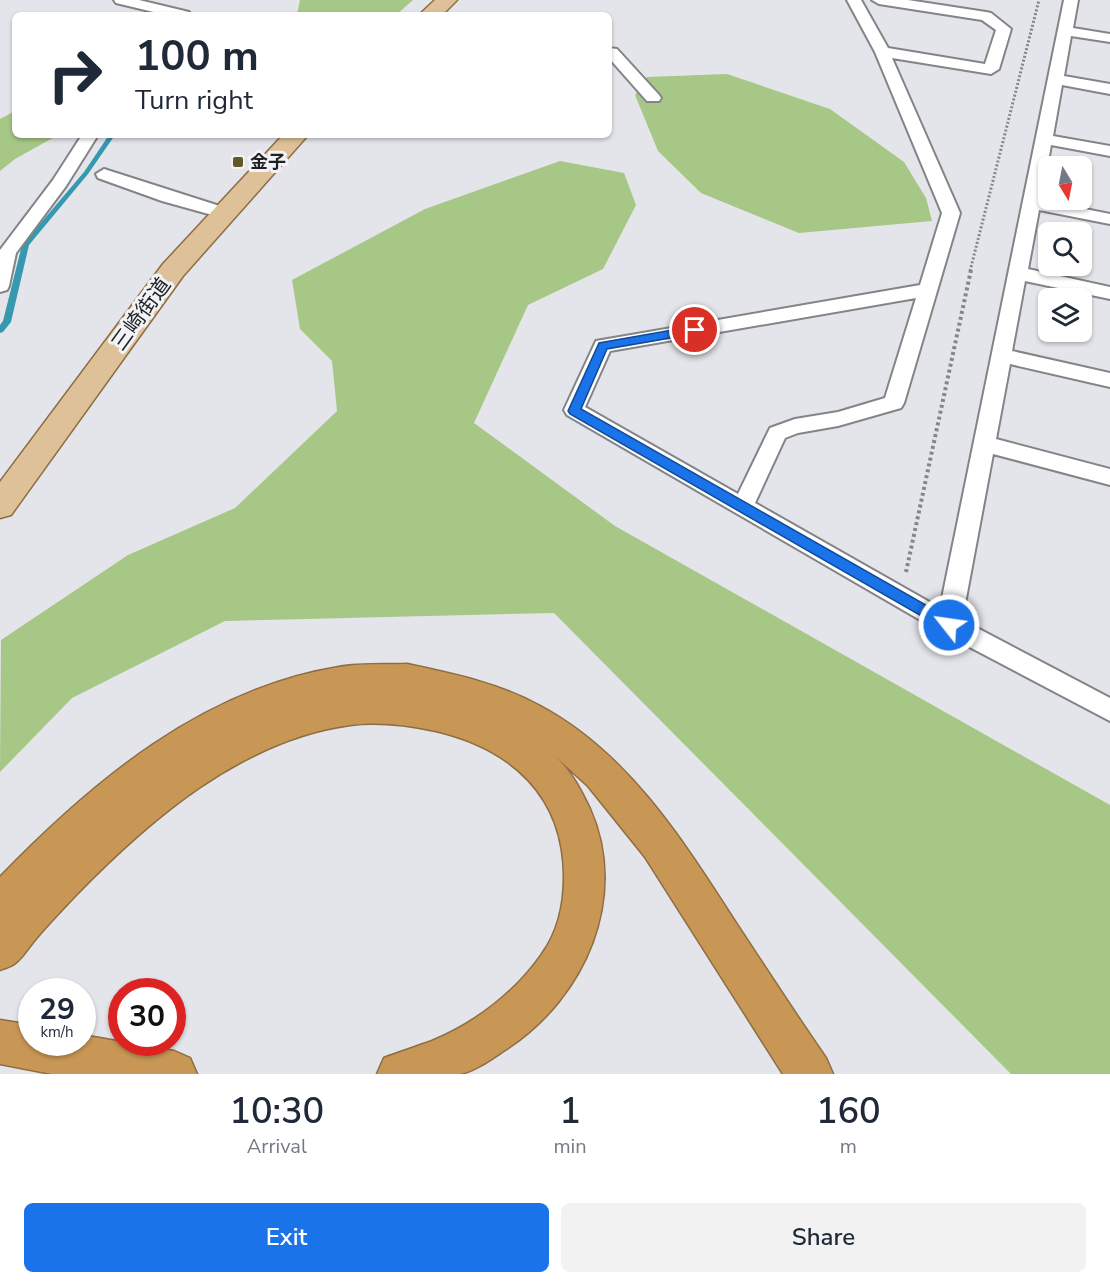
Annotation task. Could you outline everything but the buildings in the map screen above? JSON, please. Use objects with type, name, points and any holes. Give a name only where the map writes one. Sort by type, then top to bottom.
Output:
[{"type":"highway","points":[[0,906],[55,848],[111,798],[165,756],[227,719],[291,693],[345,681],[413,681],[458,688],[502,704],[536,722],[567,743],[603,775],[640,818],[810,1074]]},
{"type":"highway","points":[[0,949],[48,896],[117,828],[187,774],[222,753],[281,727],[340,711],[385,708],[440,714],[494,733],[539,765],[558,788],[573,813],[581,838],[586,892],[579,921],[561,968],[521,1012],[464,1051],[431,1066],[400,1074]]},
{"type":"highway","points":[[0,1042],[174,1074]]},
{"type":"main road","points":[[433,12],[447,0]]},
{"type":"main road","name":"三崎街道","points":[[0,506],[173,270],[293,138]]},
{"type":"street","points":[[121,0],[171,12]]},
{"type":"street","points":[[743,506],[777,433],[795,426],[838,419],[894,403],[926,290],[938,261],[951,213],[882,52],[854,0]]},
{"type":"street","points":[[879,0],[986,16],[1004,29],[991,69],[882,52]]},
{"type":"street","points":[[949,625],[1071,0]]},
{"type":"street","points":[[1065,31],[1110,38]]},
{"type":"street","points":[[612,52],[653,98]]},
{"type":"street","points":[[1056,79],[1110,89]]},
{"type":"street","points":[[0,286],[7,253],[88,138]]},
{"type":"street","points":[[1044,139],[1110,151]]},
{"type":"street","points":[[104,174],[168,197],[223,213]]},
{"type":"street","points":[[1031,203],[1110,219]]},
{"type":"street","points":[[1017,273],[1110,293]]},
{"type":"street","points":[[926,290],[603,346],[574,411],[949,625],[1110,710]]},
{"type":"street","points":[[1001,355],[1110,380]]},
{"type":"street","points":[[984,444],[1110,477]]},
{"type":"path","points":[[900,597],[976,243],[1039,0]]},
{"type":"green space","points":[[300,0],[413,0],[399,12],[298,12]]},
{"type":"green space","points":[[727,74],[830,109],[904,162],[926,198],[932,221],[799,233],[701,193],[658,151],[635,95],[647,77]]},
{"type":"green space","points":[[12,113],[12,138],[53,138],[15,159],[0,171],[0,119]]},
{"type":"green space","points":[[560,161],[624,173],[636,205],[603,269],[528,305],[474,423],[615,526],[1110,805],[1110,1074],[1011,1074],[554,613],[225,621],[72,698],[0,772],[1,640],[128,555],[235,508],[337,411],[332,361],[300,329],[292,280],[425,209]]},
{"type":"waterway","points":[[0,330],[7,322],[26,245],[86,173],[110,138]]},
{"type":"place","name":"金子","points":[[238,162]]},
{"type":"route","points":[[695,330],[603,346],[574,411],[949,625]]}]
